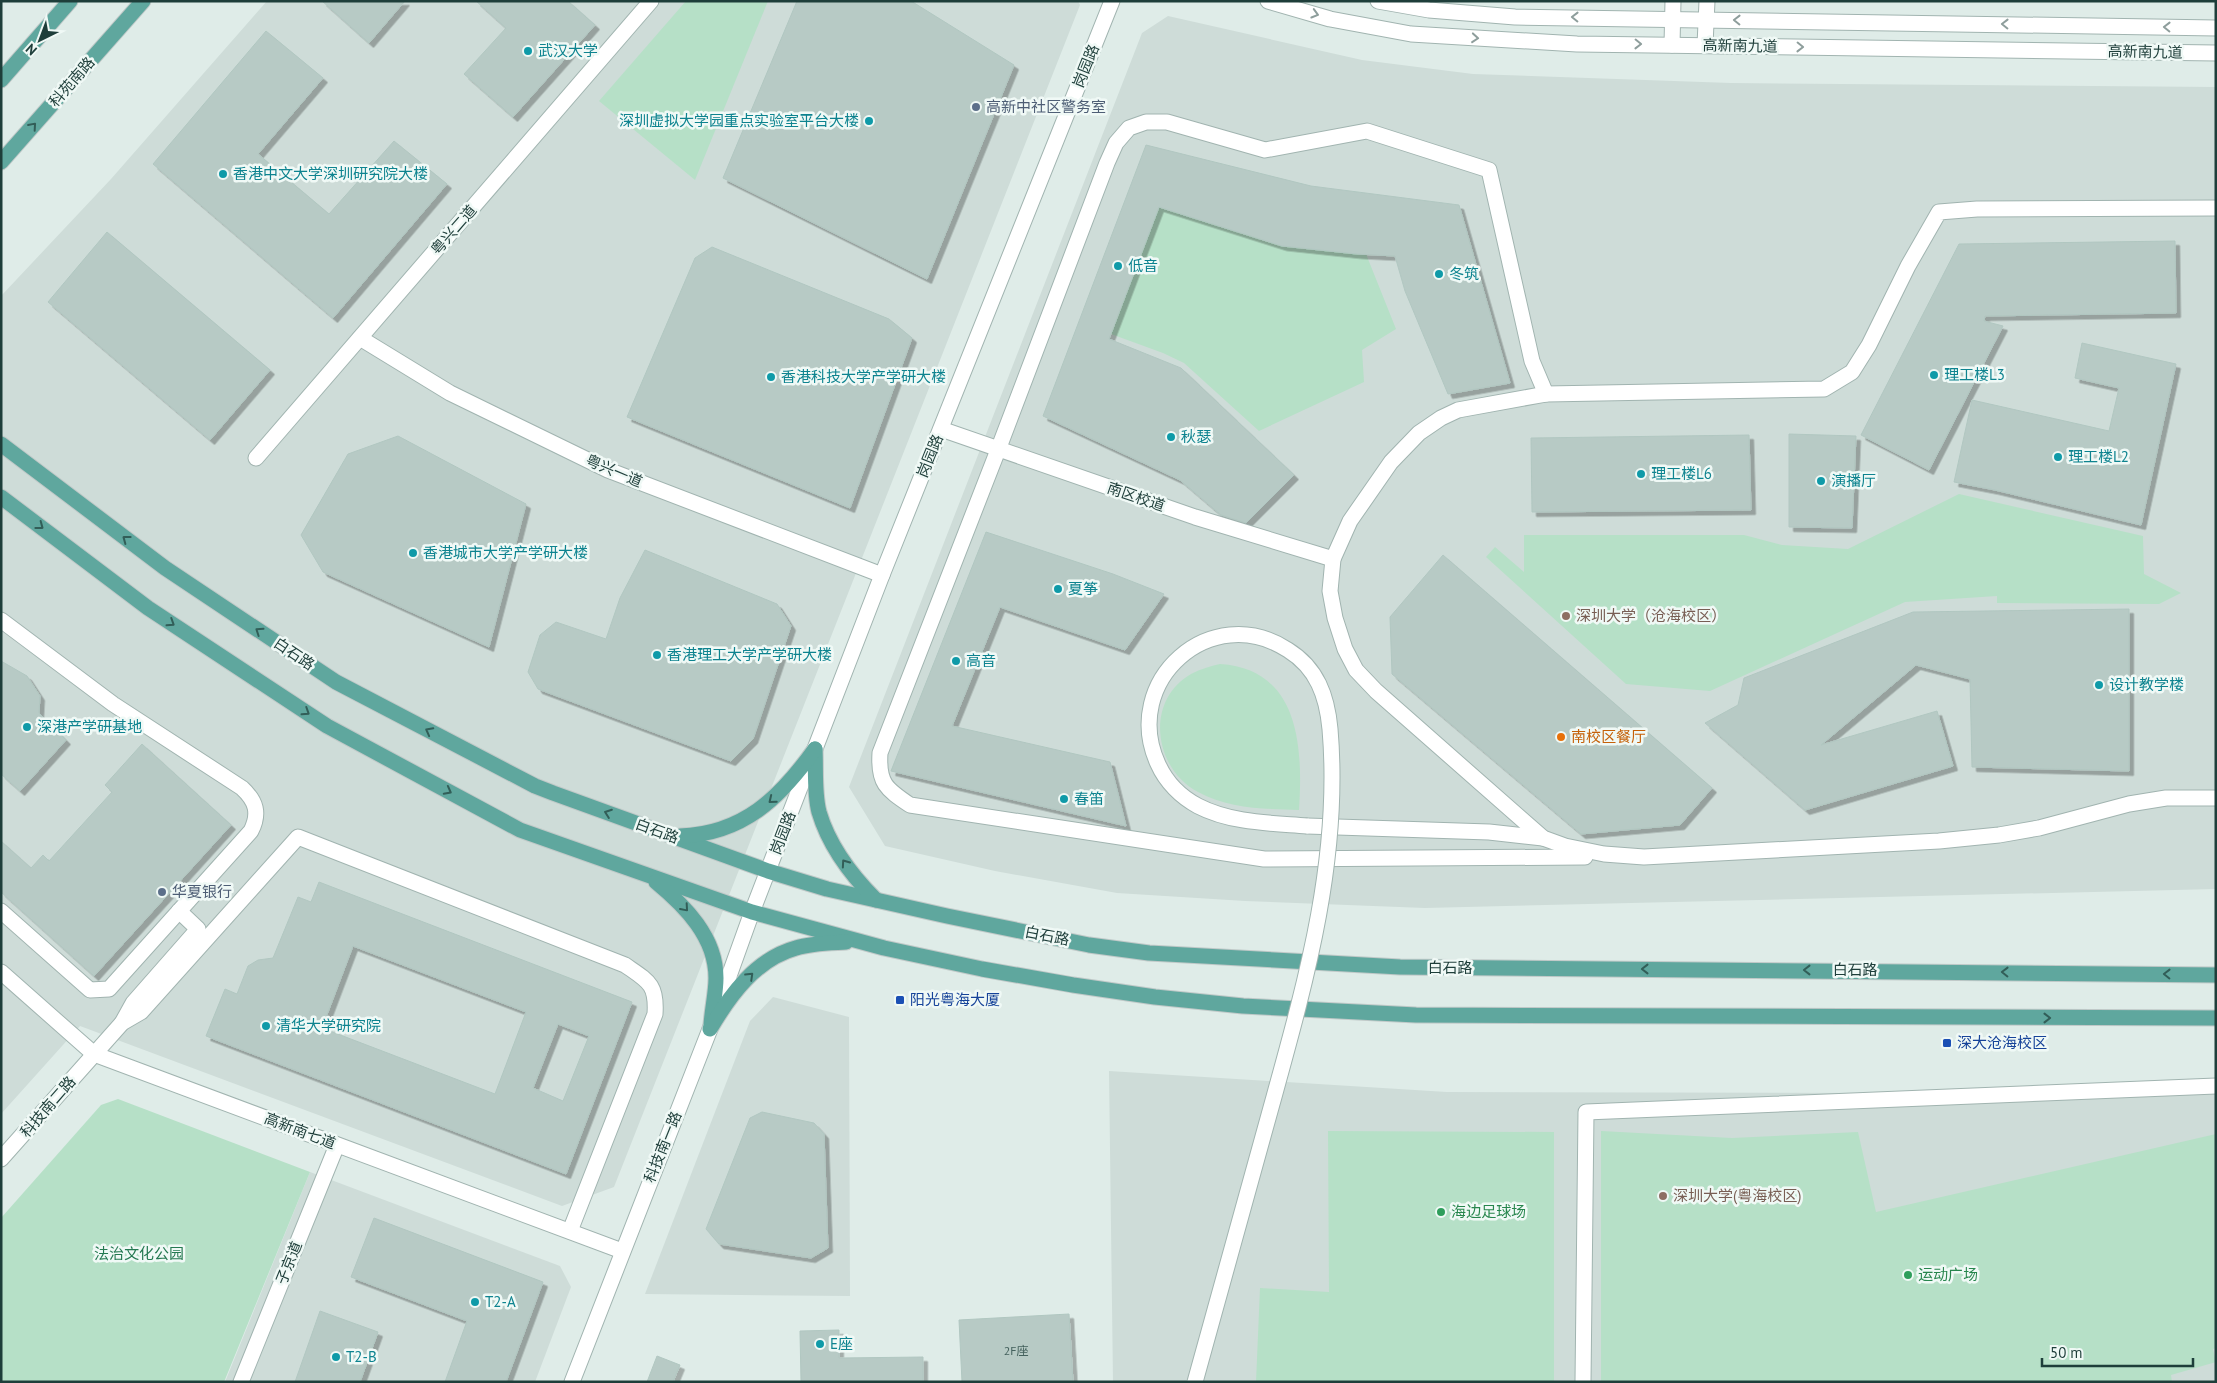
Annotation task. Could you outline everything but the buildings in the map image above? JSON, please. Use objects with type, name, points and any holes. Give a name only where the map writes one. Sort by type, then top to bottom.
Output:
[{"type":"main road","points":[[1,80],[70,1]]},
{"type":"main road","name":"科苑南路","points":[[1,162],[143,1]]},
{"type":"main road","name":"白石路","points":[[1,444],[165,568],[336,682],[535,786],[768,872],[827,889],[1089,945],[1149,953],[1328,965],[2216,975]]},
{"type":"main road","points":[[1,497],[148,608],[327,726],[520,830],[752,912],[860,942],[982,969],[1073,985],[1155,997],[1243,1006],[1416,1015],[2216,1018]]},
{"type":"main road","points":[[670,836],[700,835],[745,819],[780,794],[815,750]]},
{"type":"main road","points":[[815,750],[818,810],[827,832],[842,859],[876,900]]},
{"type":"main road","points":[[648,875],[678,900],[694,920],[713,955],[716,978],[710,1029]]},
{"type":"main road","points":[[710,1029],[729,998],[753,973],[778,954],[818,944],[860,942]]},
{"type":"street","name":"粤兴二道","points":[[256,458],[651,1]]},
{"type":"street","name":"岗园路","points":[[752,912],[882,575],[1112,1]]},
{"type":"street","name":"高新南九道","points":[[1268,1],[1330,18],[1411,34],[1568,44],[2216,53]]},
{"type":"street","name":"高新南九道","points":[[1378,1],[1429,10],[1515,17],[2216,28]]},
{"type":"street","points":[[1672,45],[1673,1]]},
{"type":"street","points":[[1705,45],[1707,1]]},
{"type":"street","points":[[1546,394],[1532,361],[1488,170],[1367,130],[1265,150],[1167,122],[1146,122],[1129,128],[1116,143],[1107,163],[880,753],[879,772],[889,792],[910,805],[1264,859],[1644,857],[1965,839],[2039,828],[2129,804],[2166,798],[2216,798]]},
{"type":"street","points":[[1543,838],[1376,692],[1356,670],[1345,649],[1330,591],[1333,559],[1350,521],[1391,462],[1419,433],[1441,418],[1458,410],[1546,394],[1824,389],[1852,372],[1869,345],[1908,266],[1939,212],[1977,209],[2216,208]]},
{"type":"street","name":"粤兴一道","points":[[360,338],[450,393],[608,470],[882,575]]},
{"type":"street","name":"南区校道","points":[[941,429],[1195,517],[1333,559]]},
{"type":"street","points":[[1,620],[114,704],[242,788],[251,796],[256,805],[257,815],[251,831],[109,989],[90,990],[3,916]]},
{"type":"street","points":[[1195,1382],[1312,955],[1328,850],[1330,832],[1331,823],[1333,766],[1328,710],[1322,690],[1312,672],[1298,656],[1278,644],[1258,637],[1240,634],[1209,640],[1194,646],[1180,657],[1159,682],[1153,696],[1148,724],[1153,754],[1161,771],[1171,784],[1183,796],[1208,811],[1240,820],[1316,827],[1326,827],[1335,827],[1488,832],[1543,838],[1581,850],[1644,857]]},
{"type":"street","points":[[122,1024],[141,1012],[298,837],[625,965],[645,979],[656,995],[655,1014],[570,1231]]},
{"type":"street","points":[[122,1024],[133,1003],[198,929],[179,911]]},
{"type":"street","name":"科技南一路","points":[[572,1382],[710,1029],[752,912]]},
{"type":"street","name":"高新南七道","points":[[1,972],[94,1054],[622,1251]]},
{"type":"street","name":"科技南二路","points":[[1,1159],[122,1024]]},
{"type":"street","points":[[1583,1382],[1586,1112],[2216,1086]]},
{"type":"street","name":"子京道","points":[[241,1382],[337,1145]]},
{"type":"shaded area","points":[[267,1],[1078,1],[1080,5],[614,1187],[562,1206],[80,1026],[1,1114],[1,296],[111,179]]},
{"type":"shaded area","name":"深圳大学（沧海校区）","points":[[1168,16],[1362,60],[1473,74],[1731,83],[2216,87],[2216,889],[1425,908],[1245,901],[1117,893],[995,871],[885,846],[849,787],[1142,33]]},
{"type":"shaded area","points":[[773,997],[849,1017],[850,1296],[645,1294],[750,1021]]},
{"type":"shaded area","name":"深圳大学(粤海校区)","points":[[1109,1071],[1447,1092],[2216,1094],[2216,1382],[1113,1382]]},
{"type":"shaded area","points":[[310,1172],[560,1266],[571,1287],[535,1382],[225,1382]]},
{"type":"green space","points":[[686,1],[768,1],[695,180],[599,101]]},
{"type":"green space","points":[[1159,207],[1282,246],[1366,254],[1396,329],[1362,350],[1364,382],[1259,431],[1184,363],[1163,353],[1111,334]]},
{"type":"green space","points":[[1959,494],[2143,536],[2144,574],[2181,593],[2159,604],[1997,603],[1997,596],[1905,602],[1710,691],[1626,684],[1486,557],[1495,547],[1524,572],[1524,535],[1744,535],[1782,545],[1848,549]]},
{"type":"green space","points":[[1220,664],[1247,669],[1267,680],[1281,696],[1291,716],[1297,738],[1300,762],[1299,810],[1247,807],[1222,802],[1198,792],[1183,781],[1172,768],[1164,752],[1160,734],[1161,717],[1166,701],[1176,686],[1191,674]]},
{"type":"green space","name":"法治文化公园","points":[[118,1099],[310,1172],[224,1382],[1,1382],[1,1218],[101,1105]]},
{"type":"green space","name":"海边足球场","points":[[1328,1131],[1554,1132],[1554,1382],[1256,1382],[1260,1288],[1329,1292]]},
{"type":"green space","name":"运动广场","points":[[1601,1131],[1732,1138],[1858,1132],[1876,1212],[2216,1134],[2216,1348],[2213,1349],[2216,1362],[2171,1375],[2172,1382],[1601,1382]]},
{"type":"place","name":"武汉大学","points":[[528,51]]},
{"type":"place","name":"高新中社区警务室","points":[[976,107]]},
{"type":"place","name":"深圳虚拟大学园重点实验室平台大楼","points":[[869,121]]},
{"type":"place","name":"香港中文大学深圳研究院大楼","points":[[223,174]]},
{"type":"place","name":"低音","points":[[1118,266]]},
{"type":"place","name":"冬筑","points":[[1439,274]]},
{"type":"place","name":"理工楼L3","points":[[1934,375]]},
{"type":"place","name":"香港科技大学产学研大楼","points":[[771,377]]},
{"type":"place","name":"秋瑟","points":[[1171,437]]},
{"type":"place","name":"理工楼L2","points":[[2058,457]]},
{"type":"place","name":"理工楼L6","points":[[1641,474]]},
{"type":"place","name":"演播厅","points":[[1821,481]]},
{"type":"place","name":"香港城市大学产学研大楼","points":[[413,553]]},
{"type":"place","name":"夏筝","points":[[1058,589]]},
{"type":"place","name":"深圳大学（沧海校区）","points":[[1566,616]]},
{"type":"place","name":"香港理工大学产学研大楼","points":[[657,655]]},
{"type":"place","name":"高音","points":[[956,661]]},
{"type":"place","name":"设计教学楼","points":[[2099,685]]},
{"type":"place","name":"深港产学研基地","points":[[27,727]]},
{"type":"place","name":"南校区餐厅","points":[[1561,737]]},
{"type":"place","name":"春笛","points":[[1064,799]]},
{"type":"place","name":"华夏银行","points":[[162,892]]},
{"type":"place","name":"阳光粤海大厦","points":[[900,1000]]},
{"type":"place","name":"清华大学研究院","points":[[266,1026]]},
{"type":"place","name":"深大沧海校区","points":[[1947,1043]]},
{"type":"place","name":"深圳大学(粤海校区)","points":[[1663,1196]]},
{"type":"place","name":"海边足球场","points":[[1441,1212]]},
{"type":"place","name":"运动广场","points":[[1908,1275]]},
{"type":"place","name":"T2-A","points":[[475,1302]]},
{"type":"place","name":"E座","points":[[820,1344]]},
{"type":"place","name":"T2-B","points":[[336,1357]]}]
